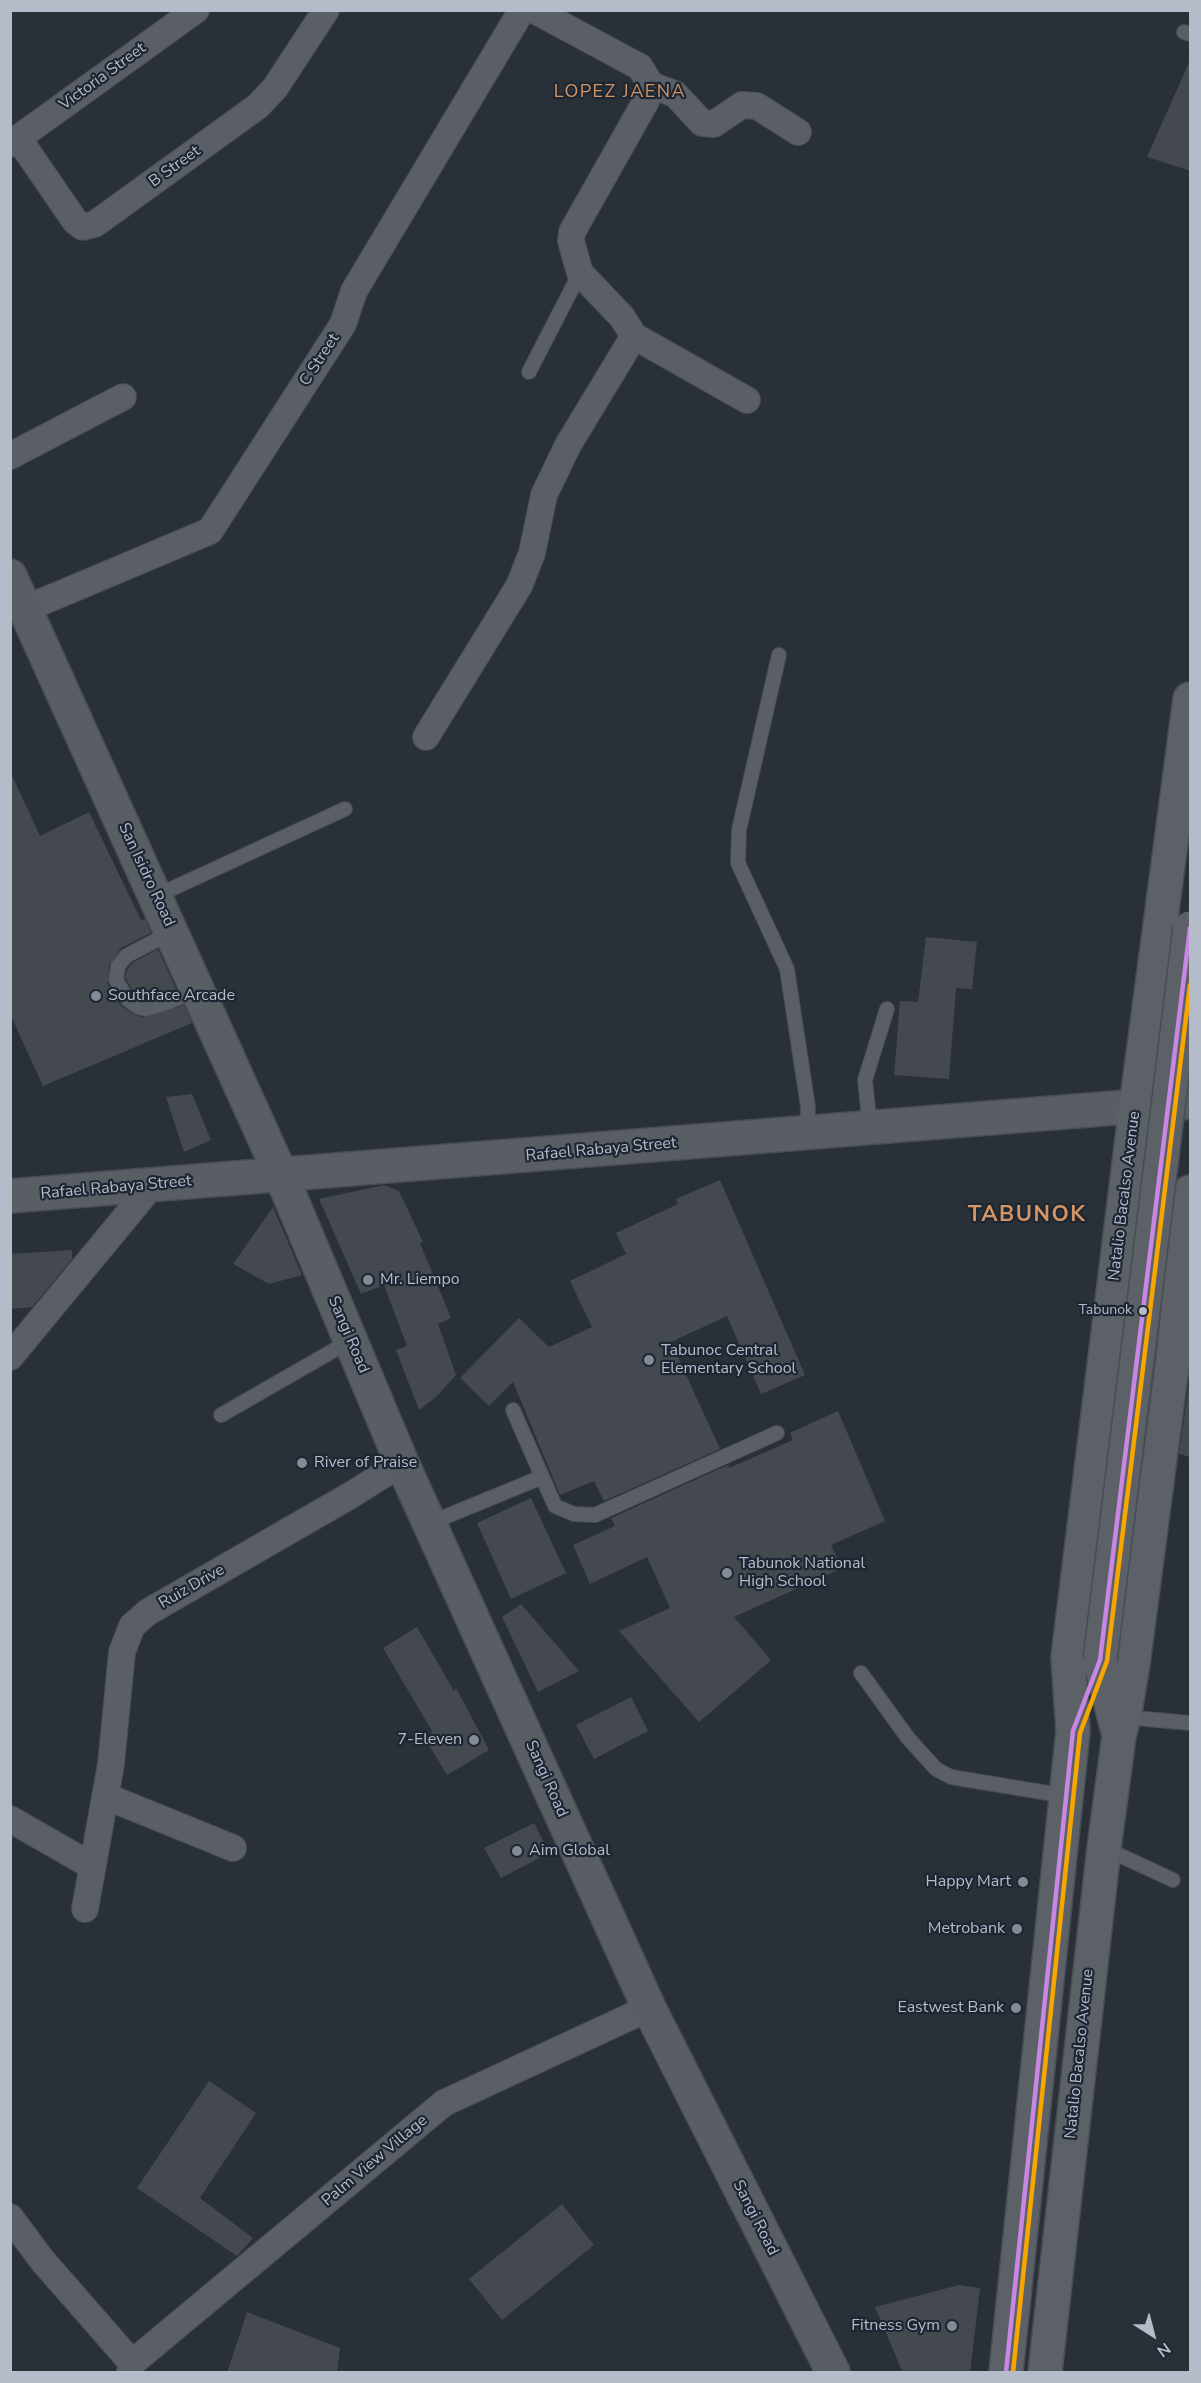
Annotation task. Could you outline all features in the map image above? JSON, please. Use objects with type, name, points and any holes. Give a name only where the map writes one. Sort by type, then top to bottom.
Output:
[{"type":"main road","name":"Natalio Bacalso Avenue","points":[[1006,2373],[1073,1731],[1068,1657],[1136,1107],[1191,699]]},
{"type":"main road","points":[[1100,1660],[1191,928]]},
{"type":"main road","name":"Natalio Bacalso Avenue","points":[[1046,2373],[1104,1848],[1182,1361],[1191,1192]]},
{"type":"main road","name":"Natalio Bacalso Avenue","points":[[1073,1731],[1100,1660]]},
{"type":"main road","name":"Natalio Bacalso Avenue","points":[[1100,1660],[1122,1726]]},
{"type":"street","name":"Victoria Street","points":[[14,141],[196,10]]},
{"type":"street","name":"B Street","points":[[14,141],[75,221],[83,227],[95,224],[258,106],[275,88],[326,10]]},
{"type":"street","name":"C Street","points":[[25,609],[210,531],[343,324],[354,291],[522,10]]},
{"type":"street","points":[[534,10],[640,68],[651,85],[675,94],[702,123],[714,124],[742,105],[757,106],[798,132]]},
{"type":"street","points":[[651,85],[646,101],[572,232],[571,241],[580,273],[622,317],[634,336],[747,400]]},
{"type":"street","points":[[426,737],[519,586],[532,553],[544,495],[568,446],[634,336]]},
{"type":"street","points":[[10,456],[123,397]]},
{"type":"street","name":"San Isidro Road","points":[[10,576],[281,1175]]},
{"type":"street","name":"Rafael Rabaya Street","points":[[10,1197],[1191,1102]]},
{"type":"street","name":"Sangi Road","points":[[281,1175],[402,1463],[649,2008],[833,2373]]},
{"type":"street","points":[[10,1358],[153,1184]]},
{"type":"street","name":"Ruiz Drive","points":[[86,1909],[111,1764],[122,1652],[132,1626],[148,1612],[402,1463]]},
{"type":"street","points":[[105,1796],[233,1848]]},
{"type":"street","points":[[10,1819],[92,1866]]},
{"type":"street","name":"Palm View Village","points":[[10,2217],[42,2260],[131,2368],[444,2103],[649,2008]]},
{"type":"lane","points":[[529,372],[580,273]]},
{"type":"lane","points":[[779,655],[739,830],[738,863],[787,969],[808,1107],[807,1133]]},
{"type":"lane","points":[[156,896],[345,809]]},
{"type":"lane","points":[[172,932],[126,956],[118,966],[116,980],[119,987],[128,1000],[146,1009],[198,989]]},
{"type":"lane","points":[[870,1129],[865,1080],[887,1009]]},
{"type":"lane","points":[[221,1415],[350,1341]]},
{"type":"lane","points":[[513,1410],[555,1506],[574,1514],[595,1515],[777,1433]]},
{"type":"lane","points":[[430,1523],[472,1508],[542,1477]]},
{"type":"lane","points":[[861,1673],[908,1738],[936,1769],[951,1777],[1066,1796]]},
{"type":"lane","points":[[1122,1726],[1191,1724]]},
{"type":"lane","points":[[1104,1848],[1173,1880]]},
{"type":"building","points":[[1191,58],[1191,171],[1147,157]]},
{"type":"building","points":[[10,771],[40,836],[89,812],[141,920],[145,919],[151,933],[121,948],[109,965],[108,984],[120,1005],[144,1018],[184,1005],[192,1023],[43,1086],[10,1014]]},
{"type":"building","points":[[926,937],[977,942],[972,989],[956,988],[949,1079],[894,1075],[900,1001],[918,1002]]},
{"type":"building","points":[[158,949],[176,989],[146,1000],[142,999],[135,994],[125,978],[127,970],[132,963]]},
{"type":"building","points":[[192,1094],[211,1140],[184,1152],[166,1097]]},
{"type":"building","points":[[720,1180],[805,1375],[761,1394],[727,1316],[671,1342],[720,1449],[604,1501],[594,1481],[560,1495],[513,1382],[489,1406],[460,1378],[519,1318],[549,1347],[592,1327],[570,1281],[626,1254],[616,1233],[678,1204],[676,1199]]},
{"type":"building","points":[[384,1185],[399,1191],[423,1242],[420,1243],[451,1318],[438,1324],[456,1375],[436,1397],[419,1410],[396,1350],[407,1346],[384,1285],[361,1294],[319,1199]]},
{"type":"building","points":[[273,1207],[302,1275],[269,1284],[233,1264]]},
{"type":"building","points":[[72,1250],[72,1259],[32,1307],[10,1309],[10,1254]]},
{"type":"building","points":[[1191,1377],[1191,1457],[1179,1454]]},
{"type":"building","name":"Tabunok National High School","points":[[838,1411],[885,1521],[831,1545],[842,1568],[734,1617],[771,1660],[699,1722],[619,1631],[670,1608],[647,1557],[590,1584],[573,1545],[615,1526],[611,1518],[728,1465],[729,1468],[793,1440],[790,1433]]},
{"type":"building","points":[[531,1498],[566,1573],[511,1599],[477,1523]]},
{"type":"building","points":[[521,1604],[579,1671],[538,1692],[502,1617]]},
{"type":"building","points":[[417,1627],[454,1691],[456,1688],[489,1750],[447,1775],[427,1742],[432,1731],[383,1648]]},
{"type":"building","points":[[631,1697],[648,1731],[594,1759],[576,1725]]},
{"type":"building","name":"Aim Global","points":[[534,1823],[549,1853],[501,1878],[484,1848]]},
{"type":"building","points":[[209,2081],[256,2113],[200,2198],[253,2238],[237,2256],[137,2188]]},
{"type":"building","points":[[562,2204],[594,2245],[502,2320],[469,2279]]},
{"type":"building","points":[[959,2285],[980,2288],[970,2373],[903,2373],[875,2307]]},
{"type":"building","points":[[247,2312],[340,2348],[337,2373],[227,2373]]},
{"type":"transit line","points":[[1006,2372],[1073,1731],[1100,1660],[1190,928]]},
{"type":"transit line","points":[[1013,2372],[1080,1733],[1107,1661],[1190,985]]},
{"type":"place","name":"Southface Arcade","points":[[96,996]]},
{"type":"place","name":"Mr. Liempo","points":[[368,1280]]},
{"type":"place","name":"Tabunok","points":[[1143,1311]]},
{"type":"place","name":"Tabunoc Central Elementary School","points":[[649,1360]]},
{"type":"place","name":"River of Praise","points":[[302,1463]]},
{"type":"place","name":"Tabunok National High School","points":[[727,1573]]},
{"type":"place","name":"7-Eleven","points":[[474,1740]]},
{"type":"place","name":"Aim Global","points":[[517,1851]]},
{"type":"place","name":"Happy Mart","points":[[1023,1882]]},
{"type":"place","name":"Metrobank","points":[[1017,1929]]},
{"type":"place","name":"Eastwest Bank","points":[[1016,2008]]},
{"type":"place","name":"Fitness Gym","points":[[952,2326]]},
{"type":"district","name":"LOPEZ JAENA","points":[[620,93]]},
{"type":"district","name":"TABUNOK","points":[[1027,1216]]}]
